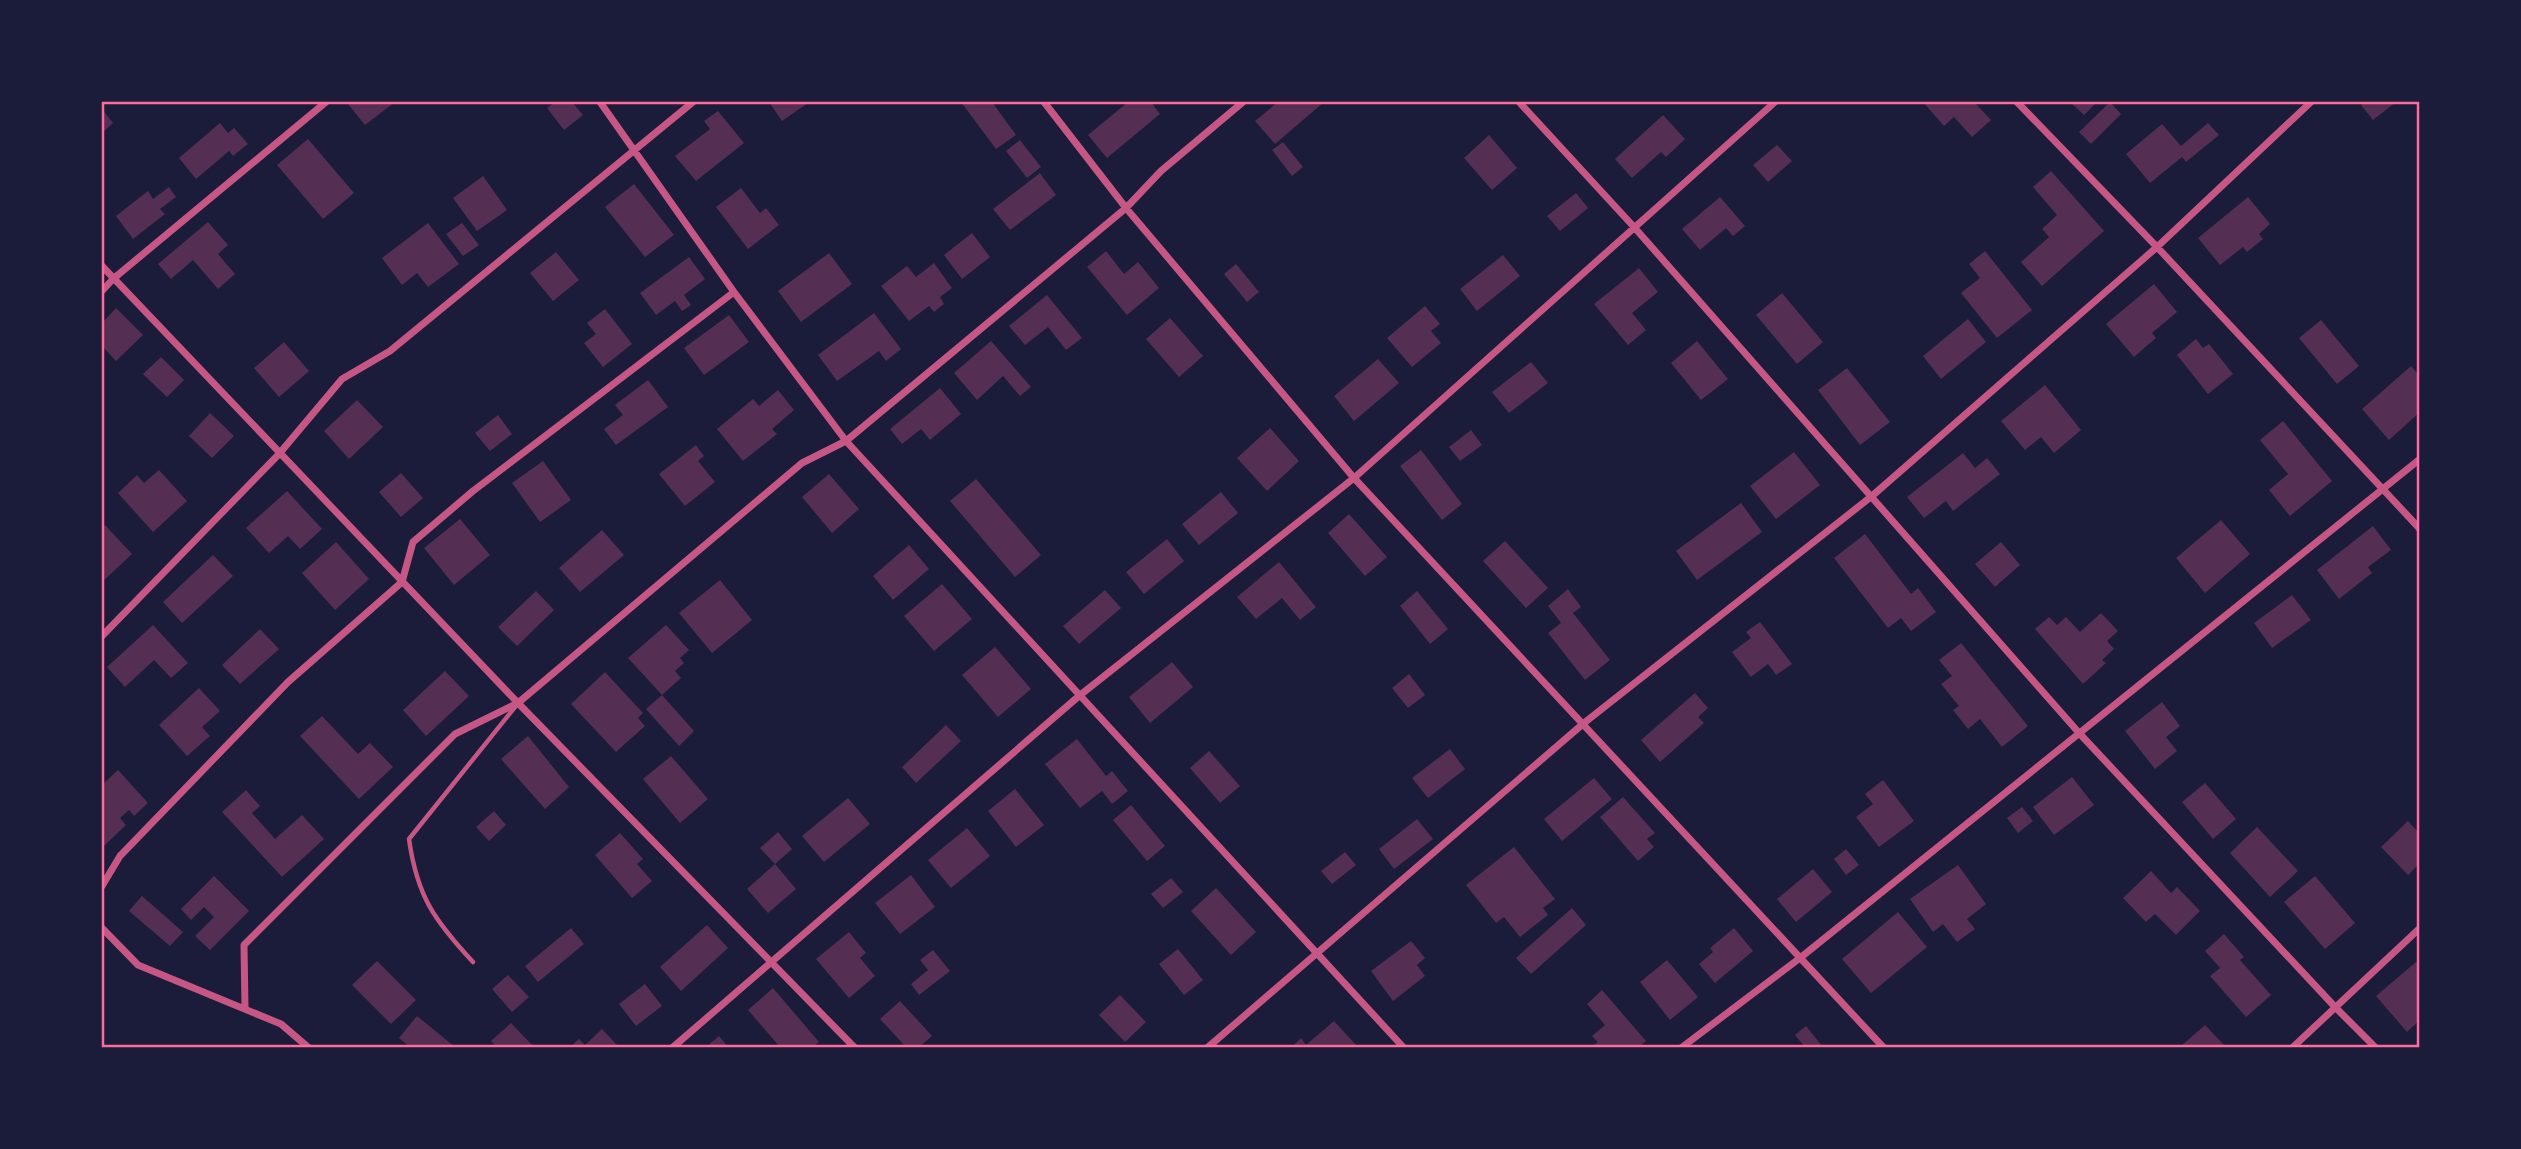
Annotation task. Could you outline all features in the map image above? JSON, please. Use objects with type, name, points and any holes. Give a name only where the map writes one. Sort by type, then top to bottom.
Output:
[{"type":"street","points":[[102,291],[113,278],[326,102]]},
{"type":"street","points":[[600,102],[734,292],[846,441],[1404,1048]]},
{"type":"street","points":[[102,636],[279,454],[342,379],[390,351],[693,102]]},
{"type":"street","points":[[1044,102],[1126,208],[1354,478],[1884,1048]]},
{"type":"street","points":[[245,1009],[244,945],[455,734],[518,703],[802,463],[846,441],[1126,208],[1161,171],[1243,102]]},
{"type":"street","points":[[1519,102],[1634,227],[2080,734],[2376,1048]]},
{"type":"street","points":[[672,1048],[1079,696],[1354,478],[1775,102]]},
{"type":"street","points":[[2017,102],[2157,247],[2420,529]]},
{"type":"street","points":[[1207,1048],[1584,723],[1872,496],[2157,247],[2311,102]]},
{"type":"street","points":[[102,266],[518,703],[855,1048]]},
{"type":"street","points":[[102,886],[120,856],[288,682],[402,582],[413,542],[473,491],[734,292]]},
{"type":"street","points":[[1681,1048],[1800,958],[2420,459]]},
{"type":"street","points":[[2292,1048],[2420,928]]},
{"type":"street","points":[[102,929],[138,965],[281,1024],[309,1048]]},
{"type":"lane","points":[[472,962],[444,932],[422,896],[413,866],[409,839],[518,703]]},
{"type":"building","points":[[395,102],[365,125],[348,104]]},
{"type":"building","points":[[555,102],[572,102],[583,115],[564,130],[547,108]]},
{"type":"building","points":[[769,102],[806,102],[808,103],[782,121]]},
{"type":"building","points":[[961,102],[992,102],[1016,135],[996,149]]},
{"type":"building","points":[[1128,102],[1151,102],[1160,114],[1107,158],[1088,135]]},
{"type":"building","points":[[1278,102],[1324,102],[1275,144],[1255,121]]},
{"type":"building","points":[[1923,102],[1974,102],[1991,120],[1972,137],[1954,117],[1944,126]]},
{"type":"building","points":[[2070,102],[2097,102],[2084,115]]},
{"type":"building","points":[[2110,102],[2121,114],[2091,144],[2079,132]]},
{"type":"building","points":[[2365,102],[2396,102],[2373,120],[2361,105]]},
{"type":"building","points":[[102,109],[113,123],[102,133]]},
{"type":"building","points":[[718,111],[744,143],[696,181],[675,156],[710,129],[704,121]]},
{"type":"building","points":[[1663,115],[1685,139],[1666,157],[1661,152],[1632,178],[1615,159]]},
{"type":"building","points":[[220,123],[228,133],[234,128],[248,144],[233,156],[229,151],[196,179],[179,158]]},
{"type":"building","points":[[2208,123],[2219,135],[2186,162],[2182,157],[2150,183],[2126,154],[2162,124],[2181,146]]},
{"type":"building","points":[[1489,135],[1517,168],[1492,190],[1464,158]]},
{"type":"building","points":[[308,139],[354,193],[323,219],[277,165]]},
{"type":"building","points":[[1020,140],[1041,167],[1027,178],[1006,151]]},
{"type":"building","points":[[1283,142],[1303,167],[1292,176],[1272,150]]},
{"type":"building","points":[[1777,145],[1792,161],[1768,182],[1753,165]]},
{"type":"building","points":[[2051,171],[2104,231],[2042,286],[2021,262],[2049,237],[2042,229],[2057,215],[2033,187]]},
{"type":"building","points":[[1040,173],[1056,195],[1010,230],[993,209]]},
{"type":"building","points":[[483,176],[507,210],[477,231],[453,198]]},
{"type":"building","points":[[634,184],[674,235],[645,257],[605,207]]},
{"type":"building","points":[[169,187],[176,197],[160,209],[165,214],[133,239],[116,216],[148,191],[153,199]]},
{"type":"building","points":[[741,188],[760,213],[766,208],[779,225],[748,249],[716,207]]},
{"type":"building","points":[[1576,193],[1588,208],[1560,231],[1547,216]]},
{"type":"building","points":[[1720,197],[1745,226],[1733,236],[1726,228],[1700,250],[1682,229]]},
{"type":"building","points":[[2248,197],[2270,224],[2259,234],[2263,239],[2247,252],[2243,247],[2220,265],[2198,238]]},
{"type":"building","points":[[208,222],[228,245],[218,254],[235,274],[218,289],[193,260],[171,279],[158,264]]},
{"type":"building","points":[[428,223],[459,264],[428,287],[417,273],[402,285],[382,258]]},
{"type":"building","points":[[462,223],[479,245],[463,256],[446,234]]},
{"type":"building","points":[[972,233],[990,257],[962,279],[944,255]]},
{"type":"building","points":[[1106,251],[1124,274],[1138,262],[1159,288],[1127,315],[1087,267]]},
{"type":"building","points":[[1985,251],[2032,310],[1997,338],[1961,293],[1980,278],[1969,264]]},
{"type":"building","points":[[556,252],[579,280],[553,301],[530,273]]},
{"type":"building","points":[[829,253],[852,284],[801,322],[778,291]]},
{"type":"building","points":[[1503,255],[1520,276],[1477,311],[1460,289]]},
{"type":"building","points":[[689,257],[705,279],[684,295],[691,305],[682,311],[675,301],[656,315],[640,293]]},
{"type":"building","points":[[934,263],[952,288],[940,297],[944,304],[934,312],[929,306],[909,321],[881,286],[907,266],[916,277]]},
{"type":"building","points":[[1236,264],[1259,292],[1247,302],[1224,274]]},
{"type":"building","points":[[1639,268],[1658,292],[1632,313],[1646,330],[1628,345],[1594,304]]},
{"type":"building","points":[[2154,284],[2177,312],[2152,333],[2156,338],[2134,357],[2106,324]]},
{"type":"building","points":[[1782,293],[1823,342],[1797,364],[1756,315]]},
{"type":"building","points":[[1047,295],[1082,338],[1066,350],[1048,327],[1025,345],[1009,326]]},
{"type":"building","points":[[1425,306],[1440,324],[1431,331],[1441,343],[1412,367],[1387,338]]},
{"type":"building","points":[[116,308],[143,335],[116,361],[102,346],[102,323]]},
{"type":"building","points":[[605,309],[632,344],[603,367],[584,343],[596,334],[587,323]]},
{"type":"building","points":[[874,313],[901,349],[886,361],[879,351],[837,381],[818,355]]},
{"type":"building","points":[[729,315],[749,342],[704,375],[684,348]]},
{"type":"building","points":[[1170,318],[1203,356],[1179,377],[1146,339]]},
{"type":"building","points":[[1968,319],[1986,342],[1941,379],[1923,356]]},
{"type":"building","points":[[2321,320],[2359,366],[2337,384],[2299,338]]},
{"type":"building","points":[[2196,339],[2203,348],[2209,344],[2233,374],[2208,394],[2177,355]]},
{"type":"building","points":[[991,341],[1031,387],[1020,396],[1003,376],[977,400],[954,373]]},
{"type":"building","points":[[1697,341],[1728,379],[1701,400],[1671,363]]},
{"type":"building","points":[[284,342],[309,371],[279,397],[254,368]]},
{"type":"building","points":[[161,357],[184,380],[167,397],[143,374]]},
{"type":"building","points":[[1378,359],[1399,383],[1354,421],[1334,396]]},
{"type":"building","points":[[1531,362],[1548,383],[1509,413],[1492,392]]},
{"type":"building","points":[[2411,366],[2417,373],[2419,371],[2419,413],[2389,440],[2362,409]]},
{"type":"building","points":[[1847,368],[1890,422],[1860,445],[1818,390]]},
{"type":"building","points":[[648,380],[668,407],[616,445],[604,429],[623,415],[615,405]]},
{"type":"building","points":[[2045,385],[2081,430],[2054,453],[2041,437],[2025,450],[2001,421]]},
{"type":"building","points":[[940,388],[961,414],[930,440],[921,429],[902,444],[890,429]]},
{"type":"building","points":[[778,390],[794,410],[772,429],[777,434],[743,461],[717,429],[753,399],[759,406]]},
{"type":"building","points":[[357,400],[383,427],[349,459],[324,431]]},
{"type":"building","points":[[210,413],[234,436],[212,458],[189,436]]},
{"type":"building","points":[[498,415],[512,434],[490,451],[475,433]]},
{"type":"building","points":[[2283,421],[2332,481],[2290,516],[2269,490],[2288,474],[2260,440]]},
{"type":"building","points":[[1270,428],[1299,461],[1267,491],[1237,458]]},
{"type":"building","points":[[1471,430],[1482,445],[1460,461],[1449,447]]},
{"type":"building","points":[[696,445],[704,456],[698,461],[715,482],[685,506],[659,474]]},
{"type":"building","points":[[1421,450],[1462,504],[1442,520],[1400,466]]},
{"type":"building","points":[[1794,452],[1820,485],[1776,519],[1750,486]]},
{"type":"building","points":[[1963,453],[1975,468],[1987,458],[2000,474],[1953,511],[1946,501],[1924,518],[1907,497]]},
{"type":"building","points":[[543,461],[571,500],[540,522],[512,483]]},
{"type":"building","points":[[159,470],[187,501],[153,532],[118,493],[137,475],[144,483]]},
{"type":"building","points":[[401,473],[423,498],[401,517],[379,492]]},
{"type":"building","points":[[829,474],[859,509],[832,533],[802,497]]},
{"type":"building","points":[[976,479],[1041,555],[1015,577],[950,501]]},
{"type":"building","points":[[287,491],[322,529],[300,549],[288,536],[269,553],[246,528]]},
{"type":"building","points":[[1221,492],[1238,513],[1199,545],[1182,524]]},
{"type":"building","points":[[1741,503],[1762,532],[1697,580],[1676,551]]},
{"type":"building","points":[[1349,514],[1387,557],[1365,576],[1328,533]]},
{"type":"building","points":[[460,519],[490,555],[454,585],[424,548]]},
{"type":"building","points":[[2221,520],[2250,554],[2205,593],[2176,558]]},
{"type":"building","points":[[105,525],[132,554],[102,582],[102,529]]},
{"type":"building","points":[[2373,526],[2391,550],[2368,567],[2372,573],[2339,599],[2317,570]]},
{"type":"building","points":[[602,530],[624,555],[580,592],[559,568]]},
{"type":"building","points":[[1865,534],[1911,594],[1918,588],[1936,612],[1911,631],[1901,618],[1888,628],[1834,558]]},
{"type":"building","points":[[1167,539],[1184,561],[1144,594],[1126,572]]},
{"type":"building","points":[[1505,541],[1548,588],[1526,608],[1483,561]]},
{"type":"building","points":[[336,542],[369,579],[335,610],[302,573]]},
{"type":"building","points":[[2001,542],[2020,565],[1995,587],[1975,564]]},
{"type":"building","points":[[909,545],[929,569],[893,600],[873,576]]},
{"type":"building","points":[[213,555],[233,576],[182,623],[163,602]]},
{"type":"building","points":[[1279,562],[1316,607],[1300,620],[1282,598],[1256,619],[1237,597]]},
{"type":"building","points":[[720,580],[752,620],[712,653],[679,613]]},
{"type":"building","points":[[942,584],[972,619],[934,651],[904,616]]},
{"type":"building","points":[[1568,589],[1581,607],[1573,613],[1610,660],[1585,680],[1548,633],[1561,623],[1548,606]]},
{"type":"building","points":[[1105,590],[1121,608],[1079,644],[1063,626]]},
{"type":"building","points":[[536,591],[554,610],[517,646],[498,627]]},
{"type":"building","points":[[1417,591],[1448,629],[1430,644],[1400,606]]},
{"type":"building","points":[[2292,595],[2311,620],[2272,648],[2254,623]]},
{"type":"building","points":[[2101,613],[2118,631],[2107,641],[2114,649],[2102,660],[2106,663],[2083,684],[2035,629],[2049,617],[2057,625],[2066,617],[2080,632]]},
{"type":"building","points":[[1760,622],[1792,664],[1776,675],[1768,664],[1751,677],[1732,652],[1751,638],[1746,632]]},
{"type":"building","points":[[153,625],[188,663],[171,678],[154,660],[125,687],[107,667]]},
{"type":"building","points":[[666,625],[689,650],[680,658],[684,663],[675,671],[681,678],[662,695],[628,658]]},
{"type":"building","points":[[260,629],[279,649],[240,684],[222,665]]},
{"type":"building","points":[[1961,643],[2028,726],[2002,747],[1980,719],[1968,729],[1953,710],[1959,706],[1941,684],[1952,676],[1939,660]]},
{"type":"building","points":[[995,647],[1031,689],[998,717],[962,675]]},
{"type":"building","points":[[1172,662],[1193,687],[1150,723],[1129,697]]},
{"type":"building","points":[[445,671],[469,696],[426,736],[403,710]]},
{"type":"building","points":[[605,672],[643,713],[638,718],[645,726],[616,752],[571,704]]},
{"type":"building","points":[[1409,674],[1425,695],[1408,708],[1392,688]]},
{"type":"building","points":[[199,688],[220,711],[202,727],[210,736],[187,756],[159,725]]},
{"type":"building","points":[[1695,693],[1708,708],[1698,717],[1704,723],[1660,762],[1641,740]]},
{"type":"building","points":[[662,695],[694,731],[679,746],[646,709]]},
{"type":"building","points":[[2162,702],[2180,726],[2166,737],[2177,751],[2155,769],[2125,731]]},
{"type":"building","points":[[322,716],[358,754],[370,743],[393,767],[359,799],[300,736]]},
{"type":"building","points":[[946,725],[961,741],[916,783],[902,767]]},
{"type":"building","points":[[528,736],[569,787],[545,809],[501,759]]},
{"type":"building","points":[[1077,739],[1106,776],[1112,771],[1128,791],[1112,804],[1102,791],[1080,808],[1045,764]]},
{"type":"building","points":[[1450,749],[1465,769],[1428,798],[1412,778]]},
{"type":"building","points":[[1209,751],[1240,786],[1220,803],[1190,768]]},
{"type":"building","points":[[671,756],[708,799],[680,823],[643,779]]},
{"type":"building","points":[[118,770],[148,803],[134,816],[129,810],[120,818],[126,825],[104,846],[102,785]]},
{"type":"building","points":[[2072,777],[2094,805],[2054,835],[2033,807]]},
{"type":"building","points":[[1594,778],[1612,799],[1562,841],[1544,819]]},
{"type":"building","points":[[1883,780],[1914,821],[1879,847],[1856,817],[1873,804],[1865,794]]},
{"type":"building","points":[[2205,783],[2236,819],[2213,839],[2182,802]]},
{"type":"building","points":[[1015,789],[1044,825],[1016,847],[988,811]]},
{"type":"building","points":[[246,790],[260,806],[252,813],[275,839],[302,815],[324,839],[282,877],[222,812]]},
{"type":"building","points":[[1623,797],[1655,833],[1647,839],[1654,847],[1638,861],[1600,817]]},
{"type":"building","points":[[848,798],[870,824],[824,862],[802,836]]},
{"type":"building","points":[[1131,805],[1165,846],[1147,861],[1113,820]]},
{"type":"building","points":[[2022,807],[2033,821],[2018,833],[2007,818]]},
{"type":"building","points":[[494,811],[506,825],[489,841],[476,827]]},
{"type":"building","points":[[1417,819],[1433,839],[1394,869],[1379,849]]},
{"type":"building","points":[[2408,821],[2419,833],[2419,864],[2408,875],[2381,847]]},
{"type":"building","points":[[2257,827],[2298,871],[2270,897],[2230,853]]},
{"type":"building","points":[[967,828],[990,856],[951,888],[928,860]]},
{"type":"building","points":[[778,832],[792,849],[775,864],[760,848]]},
{"type":"building","points":[[620,833],[643,859],[637,864],[652,881],[632,898],[595,855]]},
{"type":"building","points":[[1514,847],[1555,899],[1543,908],[1548,915],[1520,937],[1504,917],[1496,923],[1466,885]]},
{"type":"building","points":[[1846,849],[1859,865],[1846,875],[1834,859]]},
{"type":"building","points":[[1345,852],[1356,865],[1332,884],[1321,871]]},
{"type":"building","points":[[775,864],[796,889],[768,913],[747,889]]},
{"type":"building","points":[[1958,865],[1986,904],[1967,919],[1975,929],[1957,942],[1943,924],[1933,932],[1910,899]]},
{"type":"building","points":[[1813,869],[1832,892],[1796,922],[1777,899]]},
{"type":"building","points":[[2151,871],[2171,893],[2177,887],[2200,911],[2176,935],[2155,914],[2146,922],[2123,898]]},
{"type":"building","points":[[911,875],[935,907],[900,934],[875,903]]},
{"type":"building","points":[[214,876],[249,911],[210,950],[195,936],[214,917],[204,907],[191,920],[181,909]]},
{"type":"building","points":[[2315,876],[2355,923],[2325,949],[2284,902]]},
{"type":"building","points":[[1171,878],[1183,892],[1163,908],[1151,894]]},
{"type":"building","points":[[1216,888],[1256,932],[1231,955],[1191,911]]},
{"type":"building","points":[[142,896],[183,932],[170,946],[129,911]]},
{"type":"building","points":[[1572,908],[1586,925],[1531,974],[1516,958]]},
{"type":"building","points":[[1898,912],[1927,947],[1871,993],[1842,959]]},
{"type":"building","points":[[707,925],[728,948],[681,991],[660,967]]},
{"type":"building","points":[[571,928],[584,944],[538,982],[525,966]]},
{"type":"building","points":[[1734,928],[1753,951],[1715,983],[1699,964],[1713,952],[1710,948]]},
{"type":"building","points":[[849,932],[866,953],[860,958],[875,976],[849,998],[816,959]]},
{"type":"building","points":[[2224,934],[2244,957],[2240,960],[2271,995],[2246,1017],[2210,976],[2220,968],[2205,951]]},
{"type":"building","points":[[1411,941],[1425,958],[1417,965],[1425,976],[1393,1001],[1371,971]]},
{"type":"building","points":[[1178,949],[1203,980],[1184,995],[1159,964]]},
{"type":"building","points":[[933,950],[950,971],[919,995],[911,984],[928,970],[920,960]]},
{"type":"building","points":[[1667,960],[1698,997],[1670,1020],[1640,982]]},
{"type":"building","points":[[377,961],[416,1000],[391,1024],[352,985]]},
{"type":"building","points":[[2416,962],[2419,966],[2419,1021],[2407,1032],[2376,996]]},
{"type":"building","points":[[508,975],[529,997],[512,1012],[492,989]]},
{"type":"building","points":[[645,984],[662,1006],[636,1026],[619,1004]]},
{"type":"building","points":[[773,988],[819,1042],[813,1047],[780,1047],[748,1010]]},
{"type":"building","points":[[1602,990],[1646,1041],[1639,1047],[1591,1047],[1598,1042],[1592,1036],[1605,1025],[1587,1004]]},
{"type":"building","points":[[1120,995],[1146,1022],[1125,1042],[1099,1015]]},
{"type":"building","points":[[900,1001],[932,1036],[919,1047],[906,1047],[880,1019]]},
{"type":"building","points":[[417,1016],[455,1047],[410,1047],[399,1038]]},
{"type":"building","points":[[1334,1021],[1358,1047],[1293,1046],[1301,1038],[1306,1045]]},
{"type":"building","points":[[511,1023],[534,1047],[497,1047],[491,1041]]},
{"type":"building","points":[[2205,1025],[2224,1045],[2180,1047]]},
{"type":"building","points":[[1806,1026],[1821,1047],[1805,1047],[1795,1035]]},
{"type":"building","points":[[602,1029],[617,1045],[570,1047],[579,1039],[585,1045]]},
{"type":"building","points":[[719,1036],[728,1047],[706,1047]]}]
